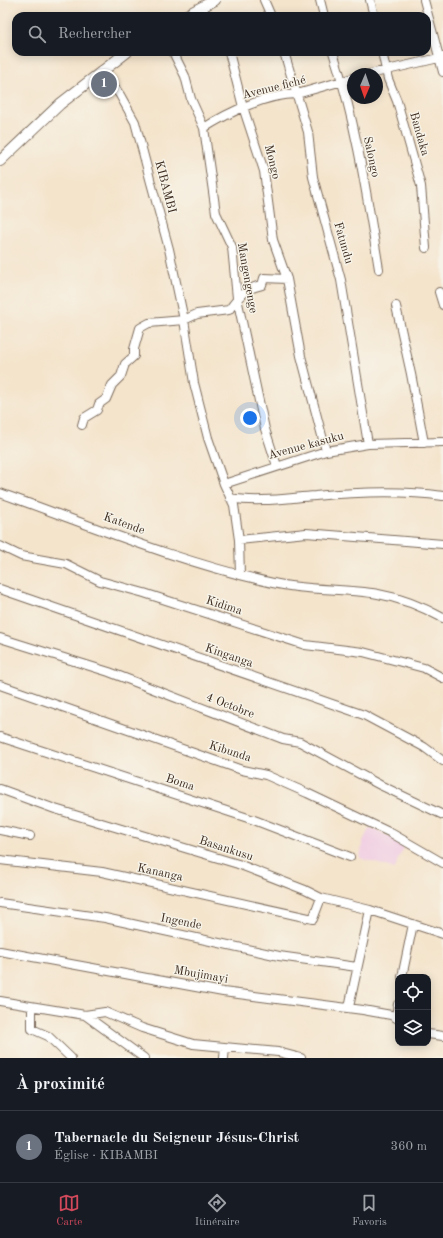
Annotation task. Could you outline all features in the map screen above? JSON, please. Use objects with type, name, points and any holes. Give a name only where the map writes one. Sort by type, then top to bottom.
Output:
[{"type":"street","points":[[192,12],[215,0]]},
{"type":"street","points":[[264,0],[269,12]]},
{"type":"street","points":[[320,0],[323,12]]},
{"type":"street","points":[[370,0],[373,12]]},
{"type":"street","points":[[424,0],[428,12]]},
{"type":"street","points":[[200,8],[204,12]]},
{"type":"street","points":[[431,22],[442,57],[443,72]]},
{"type":"street","points":[[0,161],[60,104],[121,56]]},
{"type":"street","name":"Mangengenge","points":[[175,56],[204,128],[216,213],[232,247],[237,298],[266,429],[277,466]]},
{"type":"street","name":"Mongo","points":[[230,56],[243,107],[264,171],[273,240],[287,279],[301,356],[326,451]]},
{"type":"street","name":"Fatundu","points":[[285,56],[308,132],[313,177],[341,280],[368,444]]},
{"type":"street","name":"Salongo","points":[[334,56],[343,81],[369,206],[379,269]]},
{"type":"street","name":"Bandaka","points":[[383,56],[388,80],[397,101],[421,186],[426,248]]},
{"type":"street","points":[[383,71],[442,57]]},
{"type":"street","name":"KIBAMBI","points":[[102,70],[120,95],[135,122],[169,249],[184,320]]},
{"type":"street","name":"Avenue fiché","points":[[204,128],[222,116],[243,107],[347,80]]},
{"type":"street","points":[[82,424],[84,418],[97,410],[98,404],[106,399],[112,385],[121,376],[125,364],[134,356],[134,349],[140,328],[149,323],[184,320],[197,314],[229,310],[237,298],[252,287],[262,285],[264,278],[287,279]]},
{"type":"street","points":[[439,292],[443,305]]},
{"type":"street","points":[[396,306],[412,374],[424,443]]},
{"type":"street","points":[[184,320],[194,383],[208,438],[224,484],[234,505],[239,540],[240,575]]},
{"type":"street","name":"Avenue kasuku","points":[[224,484],[326,451],[368,444],[443,442]]},
{"type":"street","points":[[230,498],[243,500],[285,499],[366,492],[443,496]]},
{"type":"street","name":"Katende","points":[[0,493],[159,550],[240,575],[289,587],[378,594],[405,601],[443,618]]},
{"type":"street","points":[[239,540],[306,533],[443,544]]},
{"type":"street","name":"Kidima","points":[[0,546],[21,556],[66,564],[100,581],[144,593],[305,645],[364,652],[424,668],[443,678]]},
{"type":"street","name":"Kinganga","points":[[0,589],[364,715],[424,747],[443,761]]},
{"type":"street","name":"4 Octobre","points":[[0,638],[108,672],[283,739],[300,742],[380,785],[443,814]]},
{"type":"street","name":"Kibunda","points":[[0,685],[242,770],[266,774],[391,833],[443,863]]},
{"type":"street","name":"Boma","points":[[0,737],[254,820],[350,857]]},
{"type":"street","name":"Basankusu","points":[[0,789],[55,809],[238,864],[305,890],[321,898],[370,910],[443,934]]},
{"type":"street","points":[[0,830],[30,836]]},
{"type":"street","name":"Kananga","points":[[0,860],[102,872],[313,919],[321,898]]},
{"type":"street","name":"Ingende","points":[[0,902],[105,918],[279,956],[357,967]]},
{"type":"street","points":[[349,1007],[370,910]]},
{"type":"street","points":[[403,974],[414,924]]},
{"type":"street","name":"Mbujimayi","points":[[0,951],[223,992],[349,1007],[395,1018]]},
{"type":"street","points":[[0,1001],[85,1015],[105,1012],[142,1028],[179,1041],[225,1048],[278,1052],[301,1058]]},
{"type":"street","points":[[32,1007],[32,1029],[48,1036],[71,1058]]},
{"type":"street","points":[[85,1015],[144,1058]]},
{"type":"street","points":[[431,1034],[443,1036]]},
{"type":"street","points":[[224,1058],[225,1048]]},
{"type":"shaded area","points":[[370,827],[406,844],[398,859],[395,869],[360,858],[363,841]]},
{"type":"place","name":"Tabernacle du Seigneur Jésus-Christ","points":[[104,84]]}]
